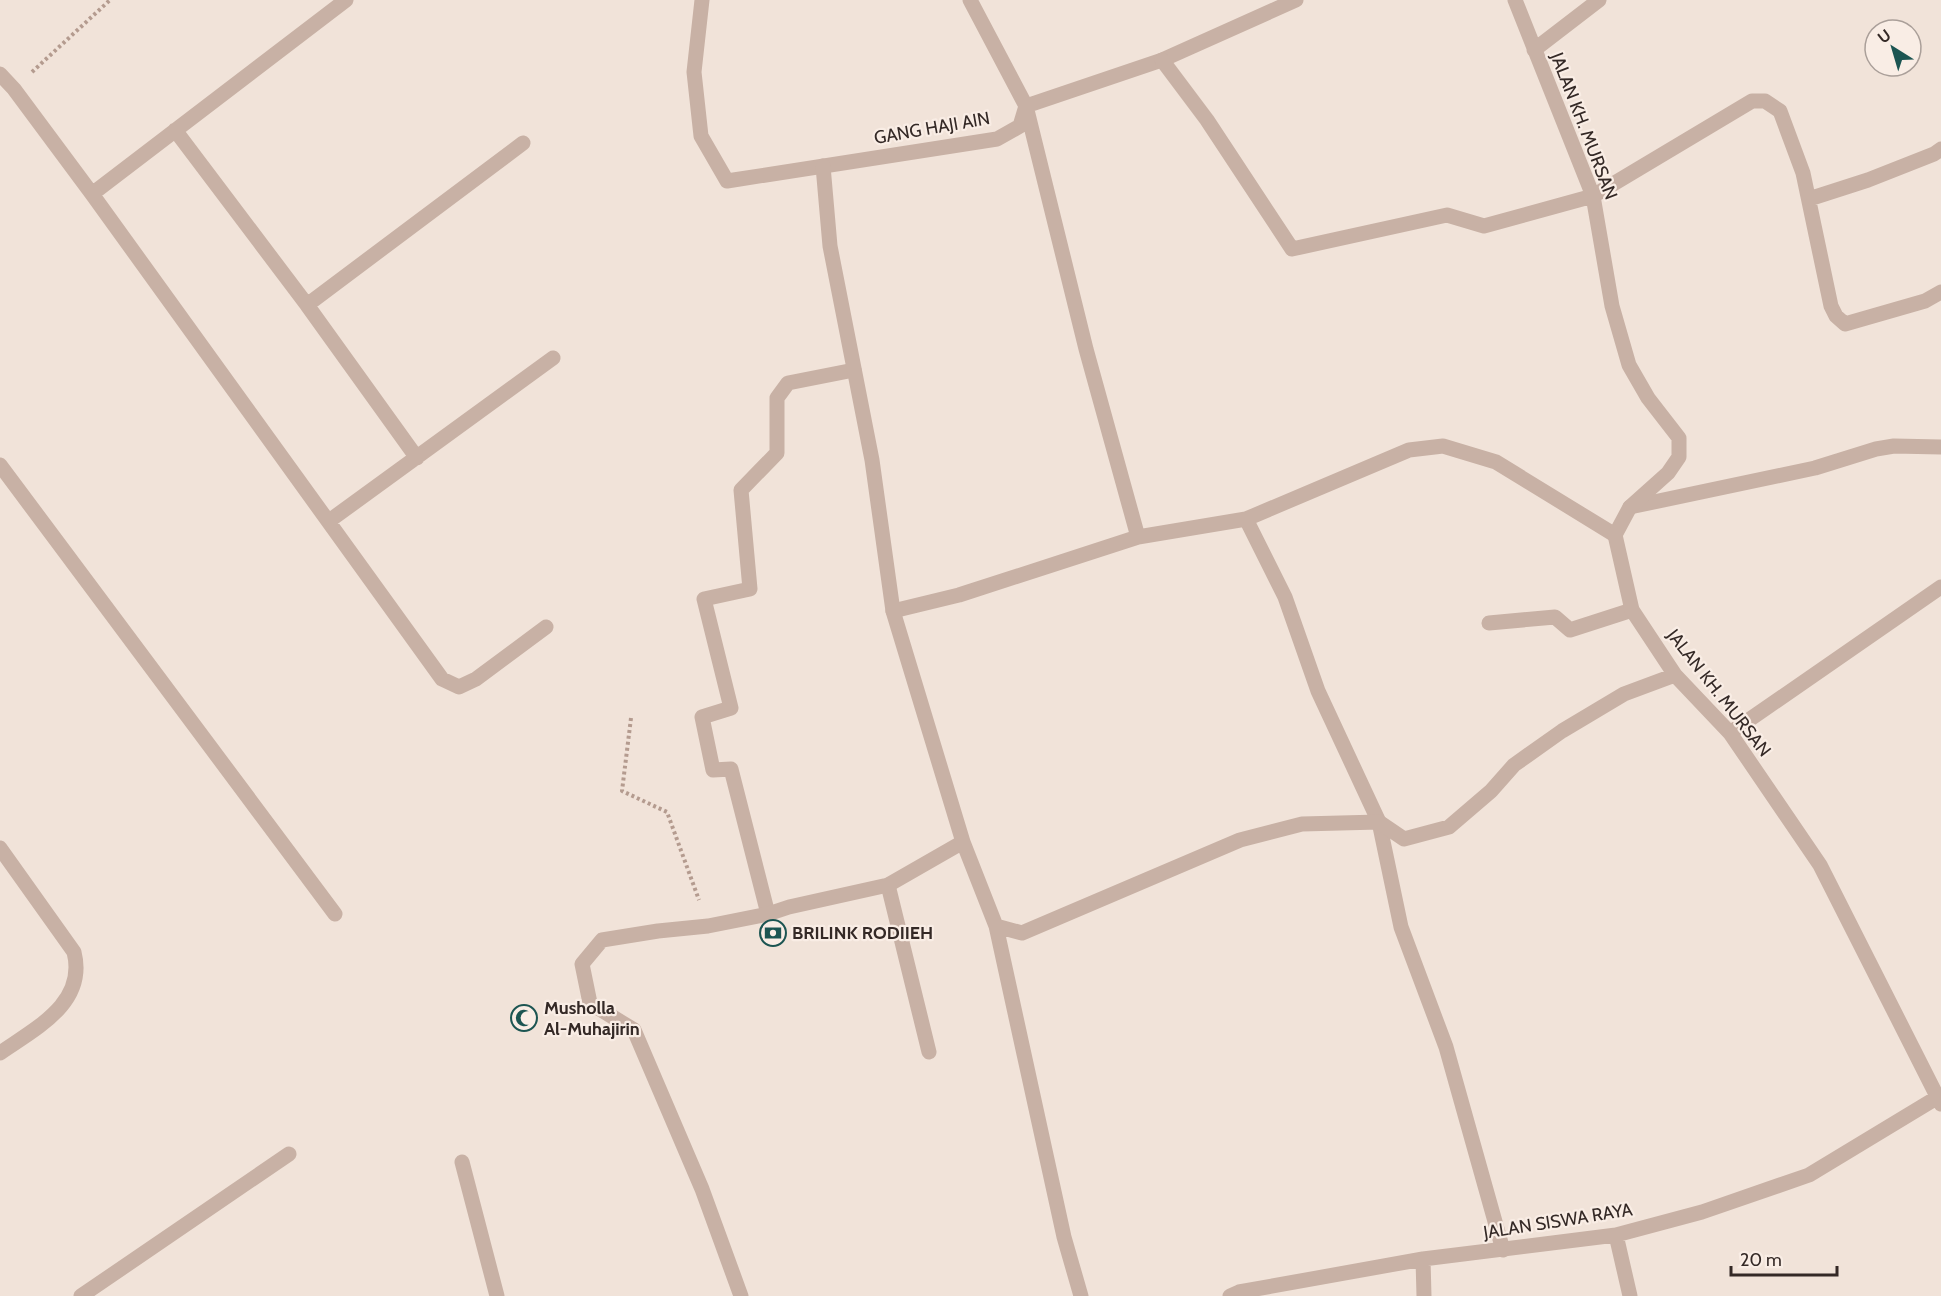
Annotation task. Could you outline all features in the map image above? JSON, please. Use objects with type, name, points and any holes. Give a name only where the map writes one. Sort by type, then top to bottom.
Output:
[{"type":"street","points":[[92,194],[346,0]]},
{"type":"street","name":"GANG HAJI AIN","points":[[702,0],[694,72],[701,136],[727,181],[997,139],[1020,126],[1026,106]]},
{"type":"street","points":[[970,0],[1026,106],[1086,349],[1138,537]]},
{"type":"street","points":[[1026,106],[1162,60],[1296,0]]},
{"type":"street","name":"JALAN KH. MURSAN","points":[[1515,0],[1593,196],[1612,306],[1629,365],[1648,398],[1679,438],[1678,457],[1668,473],[1630,507],[1615,535],[1632,610],[1675,675],[1730,733],[1820,865],[1940,1100]]},
{"type":"street","points":[[1534,50],[1599,0]]},
{"type":"street","points":[[1162,60],[1207,120],[1292,249],[1447,215],[1484,226],[1593,196],[1752,101],[1765,101],[1780,111],[1803,173],[1831,306],[1836,316],[1845,324],[1925,302],[1941,292]]},
{"type":"street","points":[[0,74],[14,89],[92,194],[442,680],[459,687],[476,679],[546,627]]},
{"type":"street","points":[[175,130],[307,305],[417,458]]},
{"type":"street","points":[[307,305],[523,143]]},
{"type":"street","points":[[1809,199],[1868,180],[1934,154],[1941,149]]},
{"type":"street","points":[[823,166],[830,246],[872,460],[893,612],[963,842],[996,926],[1064,1237],[1081,1296]]},
{"type":"street","points":[[328,521],[553,358]]},
{"type":"street","points":[[768,914],[731,770],[713,770],[702,717],[731,708],[704,599],[750,589],[741,490],[777,453],[777,398],[788,383],[854,370]]},
{"type":"street","points":[[893,612],[959,595],[1138,537],[1246,519],[1409,450],[1443,446],[1496,462],[1615,535]]},
{"type":"street","points":[[1630,507],[1815,468],[1876,449],[1894,446],[1941,447]]},
{"type":"street","points":[[0,465],[334,914]]},
{"type":"street","points":[[1246,519],[1285,597],[1318,691],[1379,822],[1401,927],[1446,1047],[1503,1250]]},
{"type":"street","points":[[1730,733],[1941,587]]},
{"type":"street","points":[[1489,623],[1555,617],[1570,630],[1632,610]]},
{"type":"street","points":[[996,926],[1022,933],[1240,840],[1302,824],[1379,822],[1404,839],[1449,827],[1491,791],[1514,765],[1562,731],[1624,694],[1675,675]]},
{"type":"street","points":[[741,1296],[702,1189],[634,1030],[590,1003],[582,964],[602,940],[708,926],[888,885],[963,842]]},
{"type":"street","points":[[0,848],[74,952],[77,967],[69,996],[52,1017],[0,1053]]},
{"type":"street","points":[[888,885],[928,1052]]},
{"type":"street","name":"JALAN SISWA RAYA","points":[[1230,1296],[1239,1292],[1422,1259],[1616,1235],[1702,1212],[1809,1175],[1940,1100]]},
{"type":"street","points":[[81,1296],[289,1154]]},
{"type":"street","points":[[462,1162],[497,1296]]},
{"type":"street","points":[[1616,1235],[1630,1296]]},
{"type":"street","points":[[1422,1259],[1424,1296]]},
{"type":"path","points":[[14,89],[110,0]]},
{"type":"path","points":[[631,718],[622,791],[667,812],[708,926]]},
{"type":"place","name":"BRILINK RODIIEH","points":[[773,933]]},
{"type":"place","name":"Musholla Al-Muhajirin","points":[[524,1018]]}]
